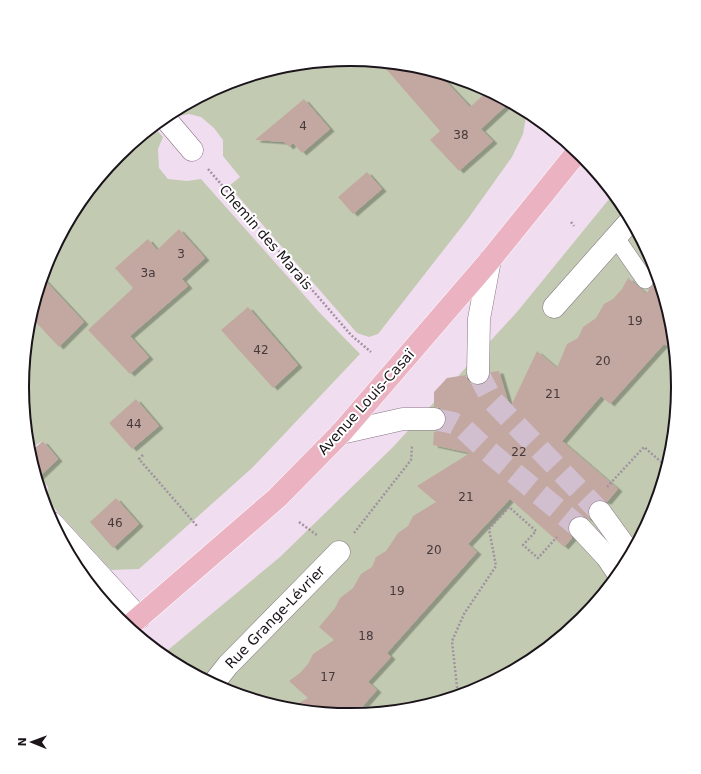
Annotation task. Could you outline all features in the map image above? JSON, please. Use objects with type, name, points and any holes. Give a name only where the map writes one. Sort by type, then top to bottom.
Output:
[{"type":"main road","name":"Avenue Louis-Casaï","points":[[134,623],[277,498],[341,433],[490,260],[574,156]]},
{"type":"street","points":[[169,122],[192,150]]},
{"type":"street","points":[[554,307],[628,224]]},
{"type":"street","points":[[478,373],[479,319],[490,260]]},
{"type":"street","points":[[341,433],[404,419],[434,419]]},
{"type":"street","points":[[600,512],[628,550]]},
{"type":"street","points":[[580,528],[607,557],[615,570]]},
{"type":"street","points":[[71,546],[134,623]]},
{"type":"street","name":"Rue Grange-Lévrier","points":[[217,679],[228,665],[339,552]]},
{"type":"lane","points":[[616,238],[645,280]]},
{"type":"path","name":"Chemin des Marais","points":[[192,150],[226,192],[351,335],[371,352]]},
{"type":"path","points":[[571,222],[574,226]]},
{"type":"path","points":[[299,522],[339,552],[411,460],[412,445]]},
{"type":"path","points":[[611,483],[644,448],[663,464]]},
{"type":"path","points":[[143,455],[139,460],[197,526]]},
{"type":"path","points":[[457,690],[452,641],[464,614],[496,566],[489,530],[509,507],[536,531],[523,545],[538,558],[555,539]]},
{"type":"green space","points":[[329,66],[372,66],[392,68],[434,76],[474,90],[526,118],[523,134],[512,157],[467,220],[378,334],[369,337],[357,333],[229,186],[240,177],[223,156],[223,140],[214,128],[201,117],[189,114],[179,116],[227,90],[267,76],[309,68]]},
{"type":"green space","points":[[157,131],[163,137],[158,149],[159,168],[168,179],[187,181],[201,179],[319,312],[360,354],[252,468],[139,569],[111,570],[51,505],[47,493],[48,487],[43,481],[41,474],[58,459],[43,441],[34,446],[30,408],[30,366],[35,324],[53,264],[72,226],[95,191],[123,160]]},
{"type":"green space","points":[[610,197],[639,245],[648,264],[661,304],[669,345],[672,387],[671,408],[666,450],[648,510],[618,566],[606,583],[578,614],[562,629],[529,654],[474,684],[434,698],[392,706],[372,708],[329,708],[309,706],[267,698],[227,684],[208,675],[167,651],[280,557],[393,447],[517,312]]},
{"type":"building","points":[[384,67],[434,76],[444,80],[470,107],[484,95],[506,106],[481,129],[493,141],[459,171],[430,140],[440,131]]},
{"type":"building","points":[[304,99],[330,129],[302,153],[293,143],[289,147],[284,142],[255,140]]},
{"type":"building","points":[[367,172],[382,189],[353,214],[338,197]]},
{"type":"building","points":[[179,229],[205,258],[182,279],[188,286],[130,336],[149,357],[130,374],[88,330],[133,288],[115,268],[148,239],[157,250]]},
{"type":"building","points":[[628,278],[647,294],[649,289],[654,284],[654,281],[666,324],[669,347],[664,344],[610,404],[601,396],[562,441],[618,489],[607,502],[599,500],[592,502],[588,507],[590,520],[583,516],[577,516],[571,519],[568,525],[568,530],[572,538],[564,547],[510,499],[468,544],[477,552],[387,653],[391,657],[368,682],[377,690],[361,708],[329,708],[298,704],[308,698],[289,681],[300,673],[308,664],[313,654],[334,640],[319,627],[335,608],[340,598],[353,588],[361,574],[372,567],[376,557],[386,551],[398,533],[408,526],[413,516],[436,502],[417,486],[470,453],[433,445],[434,432],[441,430],[445,425],[446,419],[445,412],[440,408],[434,407],[434,392],[447,378],[466,375],[467,379],[471,383],[478,385],[484,384],[488,380],[491,372],[499,371],[510,408],[537,351],[557,368],[567,344],[578,338],[583,327],[596,318],[604,304],[613,299],[622,289]]},
{"type":"building","points":[[47,282],[84,322],[59,347],[36,322]]},
{"type":"building","points":[[248,307],[298,365],[273,388],[221,330]]},
{"type":"building","points":[[136,399],[159,426],[132,449],[109,423]]},
{"type":"building","points":[[43,441],[58,459],[41,475],[40,470],[35,448]]},
{"type":"building","points":[[116,498],[139,524],[113,548],[90,522]]},
{"type":"tunnel","points":[[478,373],[492,400],[600,512]]},
{"type":"tunnel","points":[[434,419],[453,423],[464,429],[482,446],[580,528]]}]
